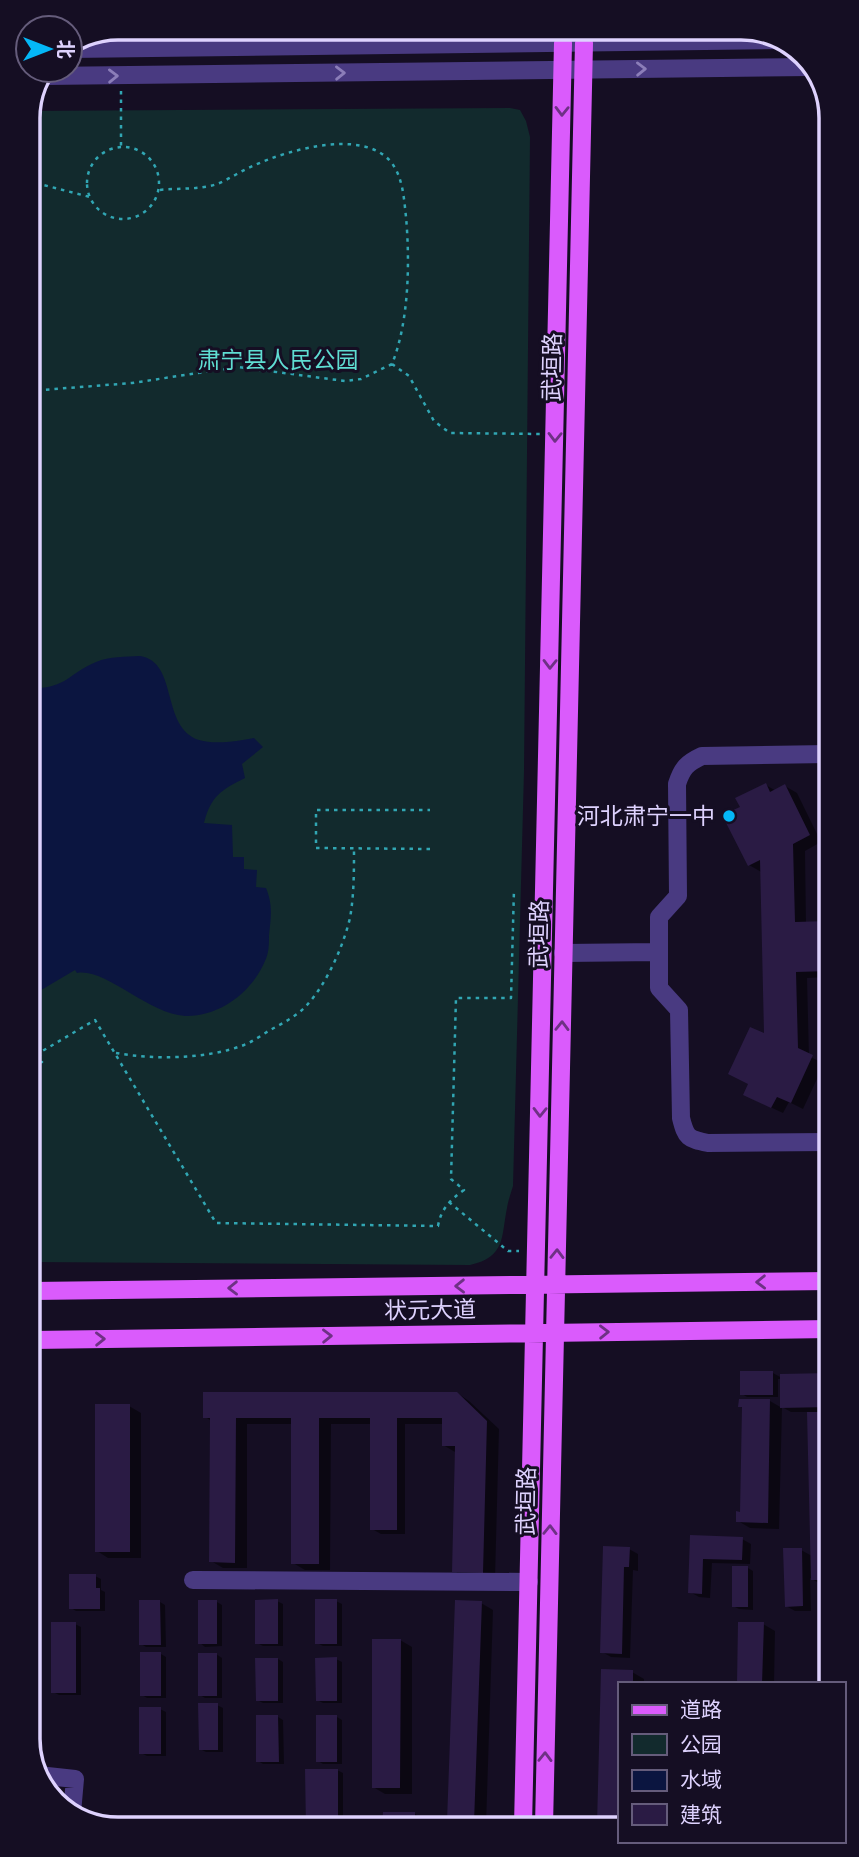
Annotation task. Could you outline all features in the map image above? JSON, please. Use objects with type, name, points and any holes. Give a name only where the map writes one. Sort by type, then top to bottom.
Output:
[{"type":"main road","name":"武垣路","points":[[523,1817],[564,43]]},
{"type":"main road","name":"武垣路","points":[[544,1817],[584,43]]},
{"type":"main road","name":"状元大道","points":[[40,1291],[819,1281]]},
{"type":"main road","name":"状元大道","points":[[40,1340],[819,1329]]},
{"type":"street","points":[[84,48],[314,40]]},
{"type":"street","points":[[503,40],[564,43],[748,40]]},
{"type":"street","points":[[84,75],[800,67]]},
{"type":"street","points":[[819,754],[702,755],[682,769],[677,784],[678,896],[659,917],[659,988],[680,1010],[681,1118],[684,1132],[691,1140],[708,1143],[819,1142]]},
{"type":"street","points":[[564,953],[659,952]]},
{"type":"street","points":[[193,1580],[529,1582]]},
{"type":"street","points":[[50,1776],[75,1779],[73,1802]]},
{"type":"path","points":[[120,75],[121,147]]},
{"type":"path","points":[[40,390],[132,383],[238,367],[345,381],[361,379],[392,364],[401,343],[407,232],[401,183],[391,162],[378,151],[343,145],[296,149],[253,165],[214,185],[159,190]]},
{"type":"path","points":[[121,147],[139,150],[152,161],[159,177],[159,190],[149,209],[128,219],[112,217],[97,208],[90,197],[87,183],[92,166],[104,152],[121,147]]},
{"type":"path","points":[[40,184],[90,197]]},
{"type":"path","points":[[392,364],[410,376],[434,421],[450,433],[555,435]]},
{"type":"path","points":[[430,810],[316,810],[316,848],[430,849]]},
{"type":"path","points":[[114,1052],[136,1056],[166,1056],[224,1051],[245,1045],[292,1018],[308,1004],[338,951],[351,910],[354,849]]},
{"type":"path","points":[[40,1052],[95,1020],[216,1223],[438,1226],[440,1216],[449,1202],[464,1190],[451,1179],[456,998],[512,998],[514,889]]},
{"type":"path","points":[[449,1202],[508,1251],[536,1252]]},
{"type":"green space","name":"肃宁县人民公园","points":[[510,108],[520,110],[526,121],[530,137],[524,771],[513,1186],[500,1244],[490,1257],[482,1261],[470,1265],[40,1262],[40,111]]},
{"type":"water","points":[[140,656],[152,661],[166,682],[173,709],[187,733],[199,740],[212,742],[254,738],[263,747],[242,764],[245,778],[223,790],[214,800],[204,823],[232,825],[233,857],[244,857],[244,869],[257,870],[256,887],[266,888],[271,911],[267,955],[252,983],[243,992],[222,1007],[198,1015],[185,1016],[157,1008],[101,977],[77,973],[75,970],[40,991],[40,688],[59,683],[101,660]]},
{"type":"building","points":[[766,783],[770,792],[785,784],[810,835],[793,844],[795,922],[819,921],[819,971],[796,972],[798,1048],[813,1055],[791,1103],[777,1097],[771,1108],[743,1095],[748,1084],[728,1074],[750,1027],[764,1033],[760,860],[748,866],[722,815],[740,807],[735,798]]},
{"type":"building","points":[[740,1371],[773,1371],[773,1395],[740,1395]]},
{"type":"building","points":[[819,1373],[819,1407],[780,1408],[780,1374]]},
{"type":"building","points":[[203,1392],[457,1392],[487,1421],[483,1573],[452,1572],[455,1446],[442,1446],[442,1418],[397,1418],[397,1530],[370,1530],[370,1418],[319,1418],[319,1564],[291,1564],[291,1418],[236,1418],[235,1563],[209,1562],[210,1418],[203,1418]]},
{"type":"building","points":[[739,1399],[770,1399],[768,1523],[736,1522],[736,1511],[740,1512],[742,1407],[738,1407]]},
{"type":"building","points":[[95,1404],[130,1404],[130,1552],[95,1552]]},
{"type":"building","points":[[807,1412],[819,1412],[819,1580],[811,1580]]},
{"type":"building","points":[[690,1535],[743,1537],[742,1560],[703,1559],[702,1594],[688,1593]]},
{"type":"building","points":[[603,1546],[630,1547],[629,1567],[624,1567],[622,1654],[600,1653]]},
{"type":"building","points":[[783,1548],[802,1548],[803,1606],[785,1607]]},
{"type":"building","points":[[732,1566],[748,1566],[748,1607],[732,1607]]},
{"type":"building","points":[[69,1574],[96,1574],[96,1588],[100,1588],[100,1609],[69,1609]]},
{"type":"building","points":[[278,1599],[278,1644],[255,1644],[255,1600]]},
{"type":"building","points":[[315,1599],[337,1599],[337,1644],[315,1644]]},
{"type":"building","points":[[139,1600],[160,1600],[161,1645],[139,1645]]},
{"type":"building","points":[[198,1600],[217,1600],[217,1644],[198,1644]]},
{"type":"building","points":[[455,1600],[482,1601],[474,1817],[447,1817]]},
{"type":"building","points":[[51,1622],[76,1622],[76,1693],[51,1693]]},
{"type":"building","points":[[738,1622],[764,1622],[762,1682],[737,1682]]},
{"type":"building","points":[[372,1639],[401,1639],[400,1788],[372,1788]]},
{"type":"building","points":[[140,1652],[161,1652],[161,1696],[140,1696]]},
{"type":"building","points":[[198,1653],[217,1653],[217,1696],[198,1696]]},
{"type":"building","points":[[337,1657],[337,1701],[316,1701],[315,1658]]},
{"type":"building","points":[[255,1658],[278,1658],[278,1701],[256,1701]]},
{"type":"building","points":[[601,1669],[633,1670],[633,1682],[618,1682],[618,1817],[597,1817]]},
{"type":"building","points":[[198,1703],[218,1703],[218,1750],[199,1750]]},
{"type":"building","points":[[139,1707],[161,1707],[161,1754],[139,1754]]},
{"type":"building","points":[[256,1715],[278,1715],[279,1762],[256,1762]]},
{"type":"building","points":[[316,1715],[337,1715],[337,1762],[316,1762]]},
{"type":"building","points":[[305,1769],[338,1769],[338,1817],[306,1817]]},
{"type":"building","points":[[383,1812],[415,1812],[415,1817],[383,1817]]},
{"type":"place","name":"河北肃宁一中","points":[[729,816]]}]
